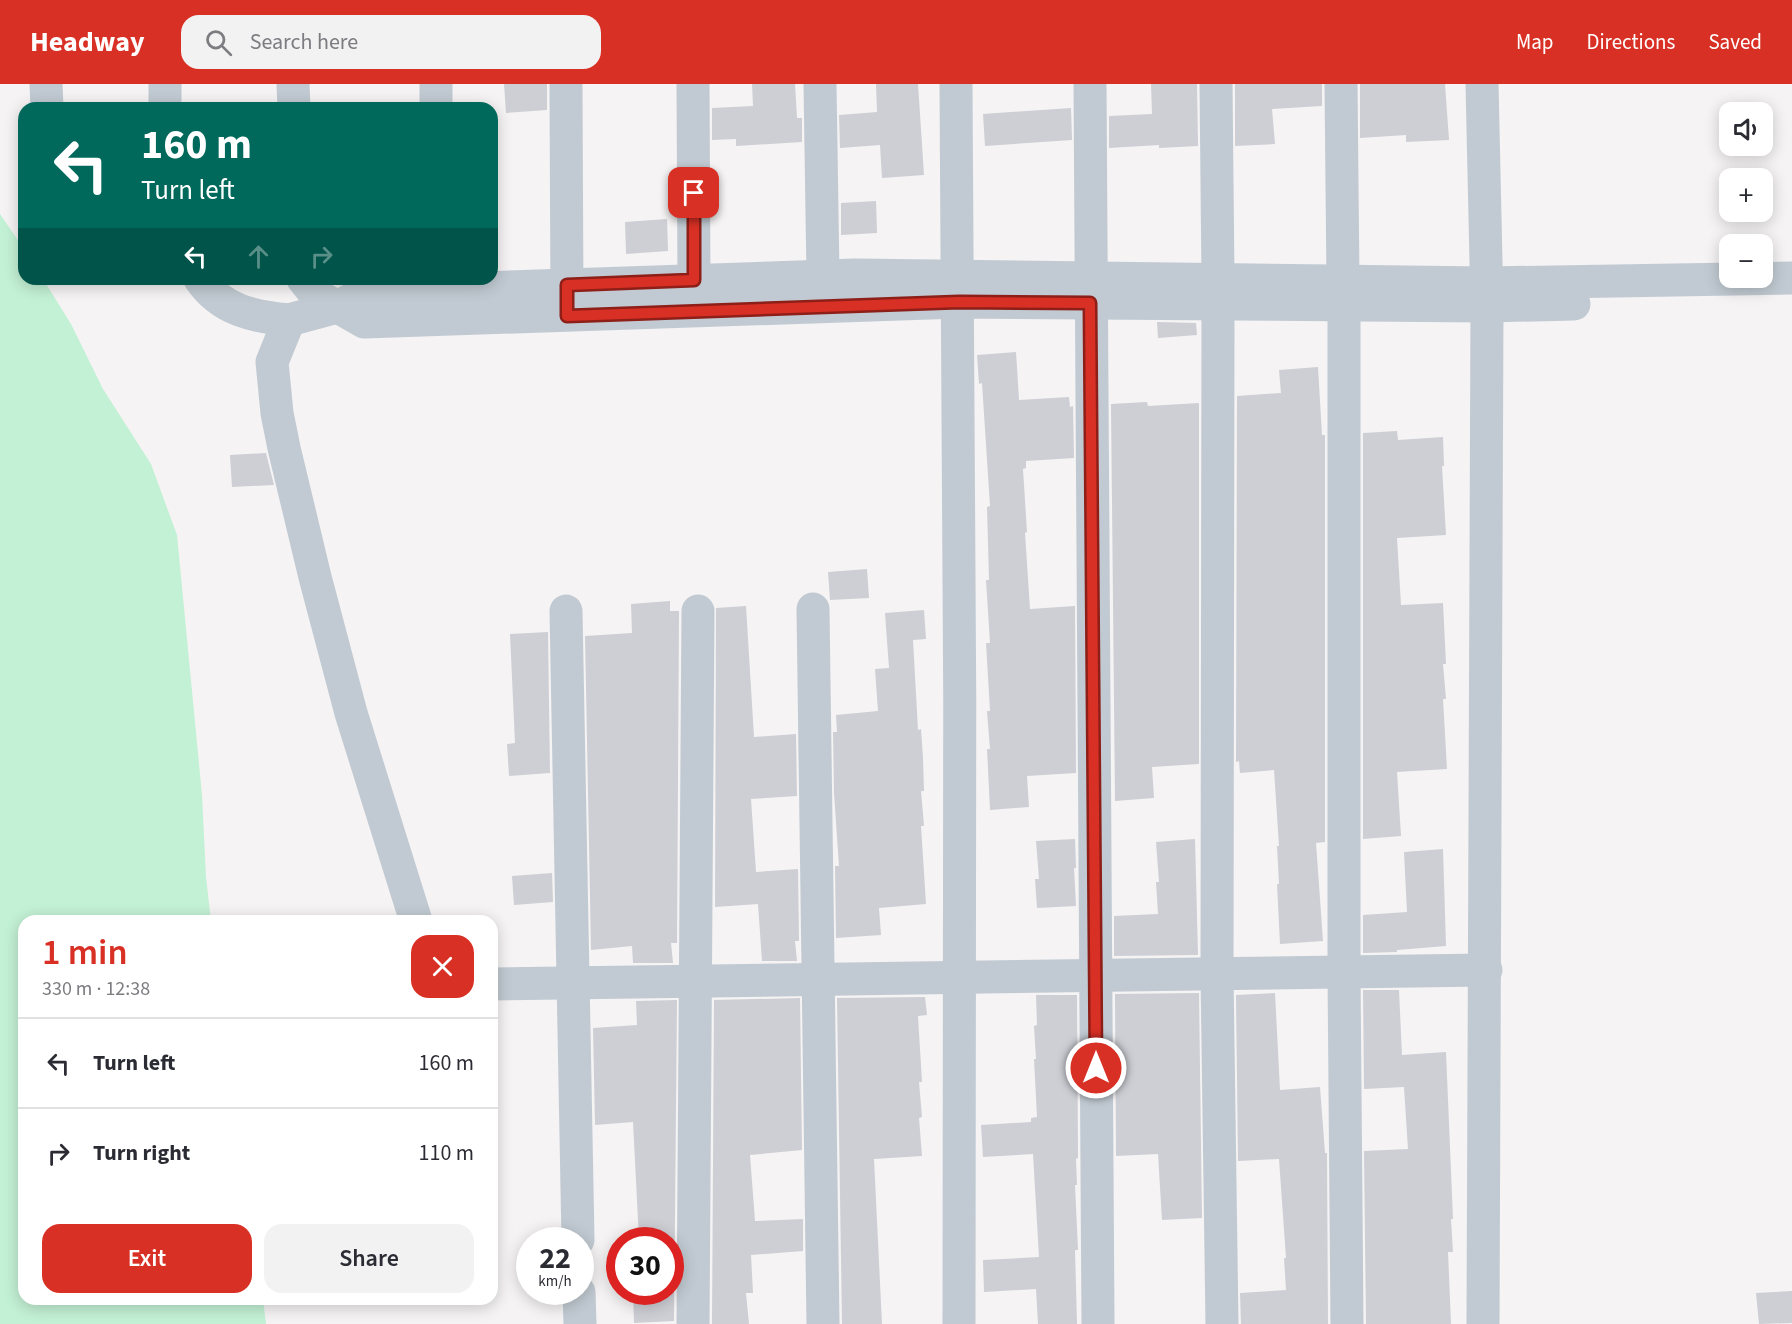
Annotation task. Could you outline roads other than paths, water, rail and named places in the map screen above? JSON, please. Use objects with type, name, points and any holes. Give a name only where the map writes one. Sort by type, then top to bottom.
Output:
[{"type":"street","points":[[46,84],[47,102]]},
{"type":"street","points":[[165,84],[165,102]]},
{"type":"street","points":[[294,84],[294,102]]},
{"type":"street","points":[[436,84],[436,102]]},
{"type":"street","points":[[566,84],[567,300]]},
{"type":"street","points":[[693,84],[694,280]]},
{"type":"street","points":[[820,84],[823,276]]},
{"type":"street","points":[[956,84],[961,978],[959,1324]]},
{"type":"street","points":[[1090,84],[1098,1324]]},
{"type":"street","points":[[1216,84],[1217,974],[1222,1324]]},
{"type":"street","points":[[1341,84],[1344,293],[1344,972],[1347,1324]]},
{"type":"street","points":[[1482,84],[1487,294],[1483,1324]]},
{"type":"street","points":[[567,300],[694,280],[823,276],[958,289]]},
{"type":"street","points":[[1487,294],[1792,278]]},
{"type":"street","points":[[204,285],[231,307],[259,318],[289,320],[337,307],[365,292],[428,285]]},
{"type":"street","points":[[308,285],[315,294],[364,322],[506,302],[958,289],[1792,299]]},
{"type":"street","points":[[441,285],[506,302]]},
{"type":"street","points":[[289,320],[272,362],[277,413],[284,448],[351,713],[414,915]]},
{"type":"street","points":[[813,609],[823,1324]]},
{"type":"street","points":[[566,611],[578,1227]]},
{"type":"street","points":[[693,1324],[698,611]]},
{"type":"street","points":[[498,984],[1486,970]]},
{"type":"street","points":[[579,1305],[580,1324]]}]
